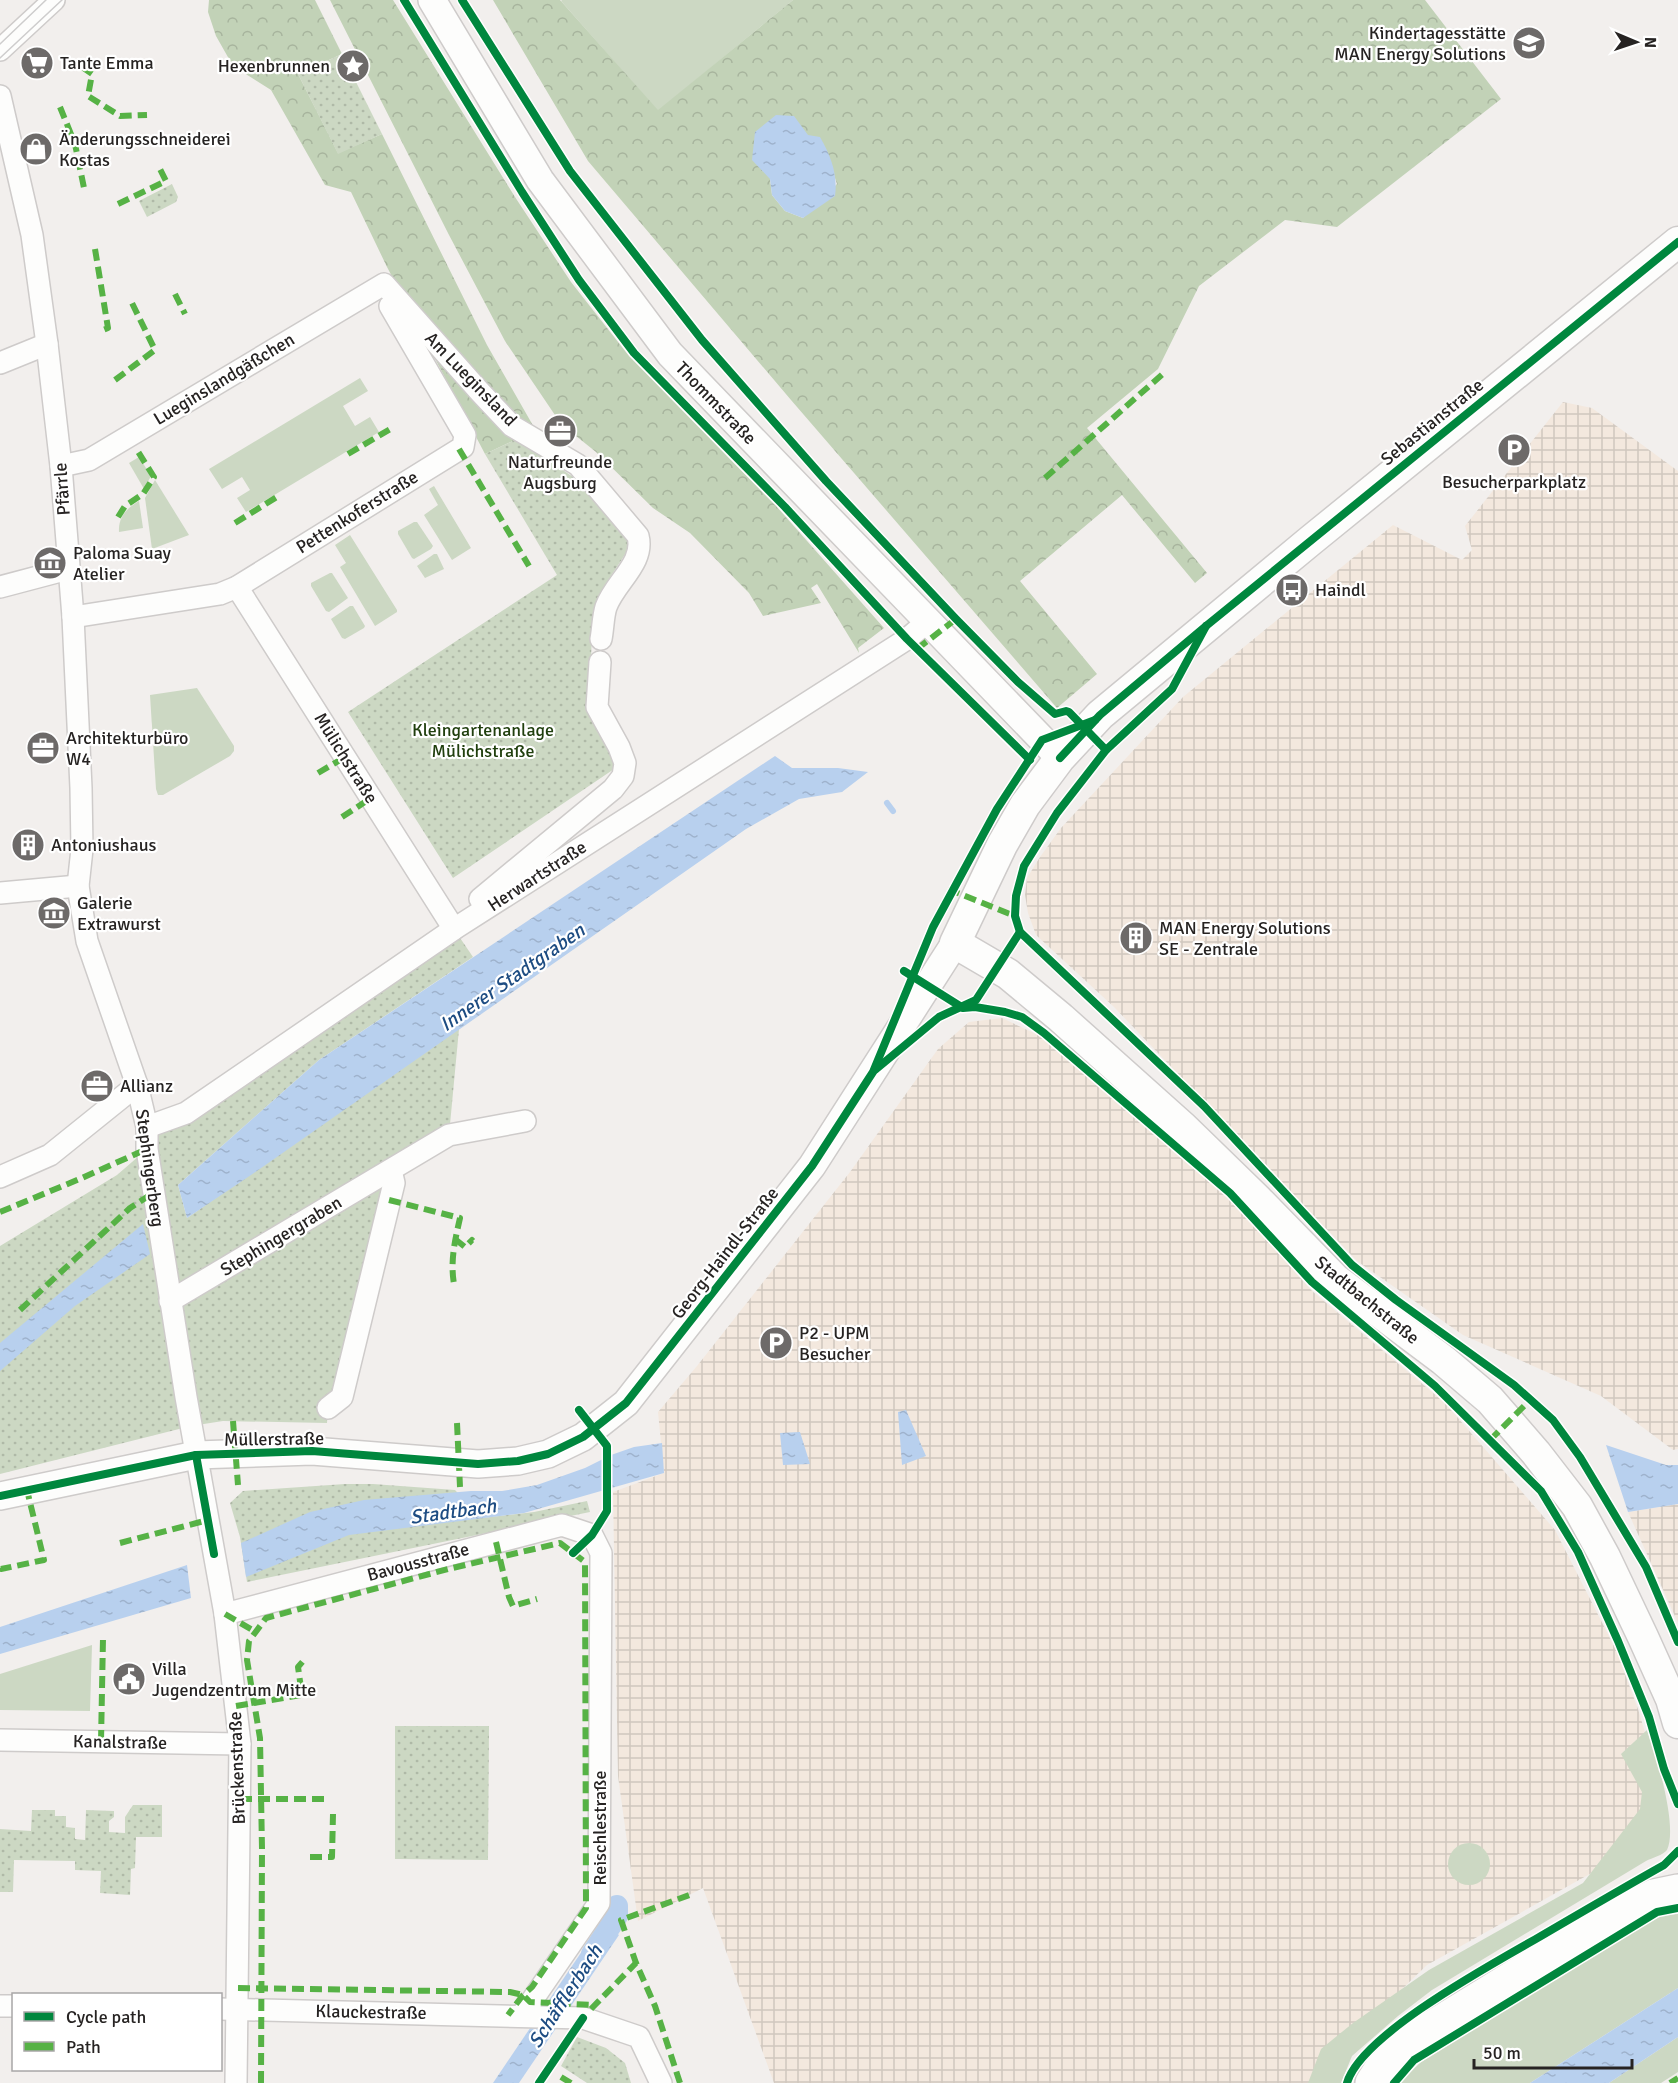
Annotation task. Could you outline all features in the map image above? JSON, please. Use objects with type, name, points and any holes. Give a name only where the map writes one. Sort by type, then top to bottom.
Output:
[{"type":"main road","name":"Sebastianstraße","points":[[1060,758],[1100,715],[1206,626],[1678,242]]},
{"type":"main road","name":"Georg-Haindl-Straße","points":[[955,943],[998,854],[1025,805],[1060,758]]},
{"type":"main road","name":"Stadtbachstraße","points":[[955,943],[1008,974],[1062,1018],[1184,1128],[1257,1198],[1335,1279],[1443,1360],[1490,1400],[1576,1506],[1605,1557],[1676,1711]]},
{"type":"main road","points":[[1372,2083],[1382,2069],[1411,2040],[1594,1928],[1666,1894],[1678,1874]]},
{"type":"street","points":[[0,49],[54,0]]},
{"type":"street","name":"Thommstraße","points":[[432,0],[540,180],[670,354],[1060,758]]},
{"type":"street","name":"Pfärrle","points":[[0,96],[32,236],[48,344],[61,466],[73,617],[81,796],[82,849],[78,886]]},
{"type":"street","name":"Lueginslandgäßchen","points":[[61,466],[89,460],[381,286]]},
{"type":"street","name":"Pettenkoferstraße","points":[[73,617],[213,596],[237,587],[463,447],[465,435],[381,286]]},
{"type":"street","name":"Am Lueginsland","points":[[381,286],[512,426],[578,465],[638,536],[641,547],[637,556],[606,606],[602,639]]},
{"type":"street","points":[[0,363],[48,344]]},
{"type":"street","points":[[0,587],[68,569]]},
{"type":"street","name":"Mülichstraße","points":[[237,587],[456,927]]},
{"type":"street","name":"Herwartstraße","points":[[147,1127],[186,1113],[456,927],[796,711],[907,639],[927,622]]},
{"type":"street","points":[[456,927],[472,905],[613,789],[623,776],[626,763],[597,707],[600,662]]},
{"type":"street","points":[[0,892],[78,886]]},
{"type":"street","name":"Stephingerberg","points":[[78,886],[87,941],[138,1085],[147,1127],[147,1149],[196,1455]]},
{"type":"street","name":"Georg-Haindl-Straße","points":[[583,1437],[626,1403],[812,1166],[955,943]]},
{"type":"street","points":[[0,1177],[50,1155],[138,1085]]},
{"type":"street","name":"Stephingergraben","points":[[170,1301],[449,1136],[525,1121]]},
{"type":"street","points":[[328,1408],[342,1397],[394,1183],[391,1170]]},
{"type":"street","name":"Müllerstraße","points":[[0,1496],[196,1455],[312,1451],[478,1464],[518,1461],[548,1454],[583,1437]]},
{"type":"street","name":"Brückenstraße","points":[[196,1455],[225,1614],[240,1744],[229,2009],[236,2083]]},
{"type":"street","name":"Bavousstraße","points":[[225,1614],[562,1525],[592,1535],[601,1553]]},
{"type":"street","name":"Reischlestraße","points":[[527,2016],[599,1903],[601,1553]]},
{"type":"street","name":"Kanalstraße","points":[[0,1740],[240,1744]]},
{"type":"street","name":"Klauckestraße","points":[[229,2009],[527,2016]]},
{"type":"street","points":[[527,2016],[583,2018],[639,2037],[662,2083]]},
{"type":"shaded area","points":[[1563,402],[1592,408],[1678,471],[1678,1449],[1673,1450],[1601,1396],[1463,1335],[1357,1261],[1114,1007],[1036,935],[1028,913],[1025,895],[1027,878],[1061,828],[1183,697],[1393,525],[1462,560],[1472,550],[1465,526]]},
{"type":"shaded area","points":[[1002,1018],[1040,1036],[1227,1196],[1312,1291],[1445,1403],[1555,1530],[1616,1650],[1638,1709],[1658,1776],[1638,1847],[1427,1965],[1343,2046],[1331,2083],[774,2083],[703,1888],[638,1921],[618,1776],[613,1492],[664,1473],[658,1412],[850,1172],[938,1049],[969,1022]]},
{"type":"shaded area","points":[[1678,1504],[1678,1623],[1628,1512]]},
{"type":"green space","points":[[209,0],[315,0],[342,54],[298,74],[338,153],[382,134],[487,345],[555,464],[517,439],[485,454],[387,267],[351,192],[325,185],[271,90],[233,66],[216,36],[208,12]]},
{"type":"green space","points":[[330,0],[393,0],[515,197],[571,282],[629,356],[777,507],[884,628],[858,648],[859,653],[817,584],[811,588],[821,603],[763,616],[749,593],[690,533],[653,508],[596,452],[561,424],[505,341]]},
{"type":"green space","points":[[493,0],[560,0],[658,110],[793,0],[1425,0],[1501,99],[1337,227],[1285,220],[1199,286],[1158,369],[1087,428],[1207,573],[1195,583],[1122,495],[1020,581],[1097,674],[1057,708],[588,161]],"holes":[[[834,175],[837,184],[803,218],[785,211],[772,195],[770,179]]]},
{"type":"green space","points":[[562,0],[793,0],[658,111]]},
{"type":"green space","points":[[342,54],[382,134],[338,154],[298,74]]},
{"type":"green space","points":[[172,184],[178,197],[176,202],[147,217],[139,201]]},
{"type":"green space","points":[[360,378],[368,391],[343,406],[355,426],[370,417],[379,432],[246,512],[237,498],[250,490],[242,477],[222,489],[209,469]]},
{"type":"green space","name":"Kleingartenanlage Mülichstraße","points":[[517,439],[576,479],[633,542],[600,593],[592,633],[589,708],[620,765],[453,878],[348,712],[557,575],[485,454]]},
{"type":"green space","points":[[139,457],[151,476],[144,489],[129,463]]},
{"type":"green space","points":[[155,480],[189,535],[152,549],[145,498]]},
{"type":"green space","points":[[434,486],[471,548],[452,560],[424,515],[438,505],[429,489]]},
{"type":"green space","points":[[139,501],[143,528],[119,532],[124,514]]},
{"type":"green space","points":[[417,522],[433,546],[414,559],[398,531]]},
{"type":"green space","points":[[350,535],[397,610],[375,626],[340,567],[346,563],[335,545]]},
{"type":"green space","points":[[437,554],[444,569],[425,578],[417,566]]},
{"type":"green space","points":[[330,573],[348,598],[329,612],[326,611],[311,583]]},
{"type":"green space","points":[[353,606],[365,626],[345,639],[342,638],[331,619]]},
{"type":"green space","points":[[197,688],[234,746],[234,751],[230,756],[163,795],[158,795],[150,695]]},
{"type":"green space","points":[[454,929],[473,957],[319,1060],[178,1185],[187,1218],[459,1029],[449,1135],[391,1170],[394,1183],[328,1408],[327,1423],[223,1421],[191,1426],[0,1474],[0,1246],[117,1175],[147,1149],[147,1127]]},
{"type":"green space","points":[[345,1484],[455,1490],[482,1518],[534,1512],[587,1501],[590,1512],[247,1582],[240,1537],[230,1503],[243,1491]]},
{"type":"green space","points":[[92,1645],[90,1711],[0,1710],[0,1674]]},
{"type":"green space","points":[[395,1726],[489,1726],[488,1860],[395,1859]]},
{"type":"green space","points":[[1647,1730],[1661,1774],[1668,1809],[1670,1839],[1667,1850],[1432,1990],[1352,2056],[1341,2083],[1308,2083],[1321,2049],[1353,2023],[1429,1970],[1583,1883],[1640,1809],[1642,1792],[1621,1754]]},
{"type":"green space","points":[[133,1805],[162,1805],[162,1837],[136,1837],[135,1868],[131,1869],[130,1895],[100,1893],[101,1871],[75,1870],[75,1861],[14,1860],[13,1892],[0,1892],[0,1829],[31,1831],[32,1810],[55,1810],[55,1816],[66,1816],[66,1827],[75,1828],[75,1839],[85,1840],[86,1810],[114,1811],[114,1817],[109,1821],[109,1832],[125,1833],[125,1817]]},
{"type":"green space","points":[[1469,1843],[1484,1849],[1490,1864],[1484,1879],[1469,1885],[1454,1879],[1448,1864],[1454,1849]]},
{"type":"green space","points":[[1678,1914],[1678,1988],[1530,2083],[1399,2083],[1421,2062],[1621,1937],[1663,1915]]},
{"type":"green space","points":[[577,2037],[606,2048],[625,2063],[631,2083],[587,2083],[561,2066]]},
{"type":"green space","points":[[1678,2037],[1678,2072],[1661,2083],[1609,2083]]},
{"type":"water","points":[[776,115],[794,116],[808,135],[820,137],[833,166],[835,196],[803,218],[785,211],[772,195],[770,179],[752,160],[755,132]]},
{"type":"water","name":"Innerer Stadtgraben","points":[[775,756],[792,768],[838,768],[868,772],[842,792],[799,799],[746,829],[187,1218],[178,1185],[319,1060]]},
{"type":"water","points":[[143,1224],[150,1254],[75,1306],[0,1371],[0,1343]]},
{"type":"water","points":[[906,1410],[926,1456],[902,1465],[898,1412]]},
{"type":"water","points":[[800,1432],[810,1464],[783,1465],[780,1433]]},
{"type":"water","name":"Stadtbach","points":[[662,1443],[664,1473],[524,1513],[349,1535],[246,1577],[241,1543],[310,1512],[364,1500],[471,1491],[502,1491],[537,1485],[634,1447]]},
{"type":"water","points":[[1606,1445],[1666,1465],[1678,1465],[1678,1504],[1628,1512]]},
{"type":"water","points":[[187,1565],[191,1598],[0,1654],[0,1627]]},
{"type":"water","points":[[601,1923],[619,1935],[519,2083],[493,2083]]},
{"type":"water","points":[[1678,1988],[1678,2037],[1609,2083],[1530,2083]]},
{"type":"waterway","points":[[887,803],[893,811]]},
{"type":"waterway","name":"Schäfflerbach","points":[[592,1954],[617,1916],[617,1906]]},
{"type":"tram line","points":[[0,44],[46,0]]},
{"type":"tram line","points":[[0,58],[62,0]]},
{"type":"marked path","points":[[82,67],[92,74],[88,96],[120,116],[147,115]]},
{"type":"marked path","points":[[60,107],[75,144],[84,188]]},
{"type":"marked path","points":[[118,204],[166,181],[158,165]]},
{"type":"marked path","points":[[95,249],[108,328],[103,330]]},
{"type":"marked path","points":[[175,294],[185,314]]},
{"type":"marked path","points":[[115,380],[155,350],[131,301]]},
{"type":"marked path","points":[[1045,478],[1165,372]]},
{"type":"marked path","points":[[348,454],[392,428]]},
{"type":"marked path","points":[[459,449],[529,566]]},
{"type":"marked path","points":[[118,517],[125,506],[143,494],[154,477],[137,450]]},
{"type":"marked path","points":[[235,523],[280,495]]},
{"type":"marked path","points":[[917,649],[956,619]]},
{"type":"marked path","points":[[318,773],[345,757]]},
{"type":"marked path","points":[[342,817],[371,798]]},
{"type":"marked path","points":[[948,889],[1015,916]]},
{"type":"marked path","points":[[0,1212],[147,1149]]},
{"type":"marked path","points":[[20,1310],[130,1208],[153,1193]]},
{"type":"marked path","points":[[389,1200],[460,1218],[453,1259],[454,1284]]},
{"type":"marked path","points":[[455,1239],[465,1247],[473,1241]]},
{"type":"marked path","points":[[1490,1440],[1531,1399]]},
{"type":"marked path","points":[[233,1421],[238,1485]]},
{"type":"marked path","points":[[457,1423],[460,1487]]},
{"type":"marked path","points":[[0,1568],[44,1560],[27,1490]]},
{"type":"marked path","points":[[120,1543],[208,1520]]},
{"type":"marked path","points":[[496,1542],[513,1606],[537,1599]]},
{"type":"marked path","points":[[261,2083],[260,1738],[247,1660],[249,1641],[266,1618],[448,1569],[560,1543],[585,1562],[586,1908],[532,1987],[508,2015]]},
{"type":"marked path","points":[[225,1614],[256,1632]]},
{"type":"marked path","points":[[101,1742],[103,1638]]},
{"type":"marked path","points":[[236,1706],[302,1695],[298,1667],[304,1660]]},
{"type":"marked path","points":[[240,1799],[330,1799]]},
{"type":"marked path","points":[[310,1857],[332,1857],[333,1814]]},
{"type":"marked path","points":[[680,2083],[655,2006],[636,1963],[621,1920],[692,1894]]},
{"type":"marked path","points":[[591,2009],[636,1963]]},
{"type":"marked path","points":[[238,1988],[510,1992],[523,1995],[530,2002],[595,2005]]},
{"type":"marked path","points":[[561,2077],[571,2083]]},
{"type":"marked path","points":[[1670,2083],[1678,2078]]},
{"type":"cycle path","points":[[404,0],[579,280],[634,353],[785,507],[907,639],[1030,760]]},
{"type":"cycle path","points":[[462,0],[570,171],[702,340],[826,481],[1018,682],[1055,714],[1069,712],[1106,750]]},
{"type":"cycle path","points":[[1060,758],[1100,715],[1206,626],[1678,242]]},
{"type":"cycle path","points":[[1206,626],[1172,689],[1106,750],[1057,813],[1024,866],[1016,896],[1015,916],[1020,932],[1204,1106],[1352,1265],[1396,1300],[1514,1385],[1553,1420],[1580,1457],[1646,1567],[1678,1642]]},
{"type":"cycle path","points":[[0,1496],[196,1455],[312,1451],[478,1464],[518,1461],[548,1454],[583,1437],[626,1403],[812,1166],[873,1072],[933,927],[997,809],[1042,740],[1095,720]]},
{"type":"cycle path","points":[[875,1070],[939,1017],[976,1000],[1020,932]]},
{"type":"cycle path","points":[[904,971],[963,1008],[975,1007],[1022,1017],[1044,1033],[1230,1193],[1312,1282],[1435,1386],[1541,1491],[1578,1552],[1618,1641],[1649,1717],[1664,1769],[1678,1804]]},
{"type":"cycle path","points":[[573,1553],[592,1535],[607,1511],[607,1446],[579,1410]]},
{"type":"cycle path","points":[[196,1455],[214,1554]]},
{"type":"cycle path","points":[[1347,2083],[1358,2064],[1377,2043],[1432,2001],[1664,1865],[1678,1851]]},
{"type":"cycle path","points":[[1394,2083],[1414,2060],[1657,1912],[1678,1908]]},
{"type":"cycle path","points":[[539,2083],[583,2018]]},
{"type":"place","name":"Kindertagesstätte MAN Energy Solutions","points":[[1529,43]]},
{"type":"place","name":"Tante Emma","points":[[37,63]]},
{"type":"place","name":"Hexenbrunnen","points":[[353,66]]},
{"type":"place","name":"Änderungsschneiderei Kostas","points":[[36,149]]},
{"type":"place","name":"Naturfreunde Augsburg","points":[[560,431]]},
{"type":"place","name":"Besucherparkplatz","points":[[1514,450]]},
{"type":"place","name":"Paloma Suay Atelier","points":[[50,563]]},
{"type":"place","name":"Haindl","points":[[1292,590]]},
{"type":"place","name":"Architekturbüro W4","points":[[43,748]]},
{"type":"place","name":"Antoniushaus","points":[[28,845]]},
{"type":"place","name":"Galerie Extrawurst","points":[[54,913]]},
{"type":"place","name":"MAN Energy Solutions SE - Zentrale","points":[[1136,938]]},
{"type":"place","name":"Allianz","points":[[97,1086]]},
{"type":"place","name":"P2 - UPM Besucher","points":[[776,1343]]},
{"type":"place","name":"Villa Jugendzentrum Mitte","points":[[129,1679]]}]
